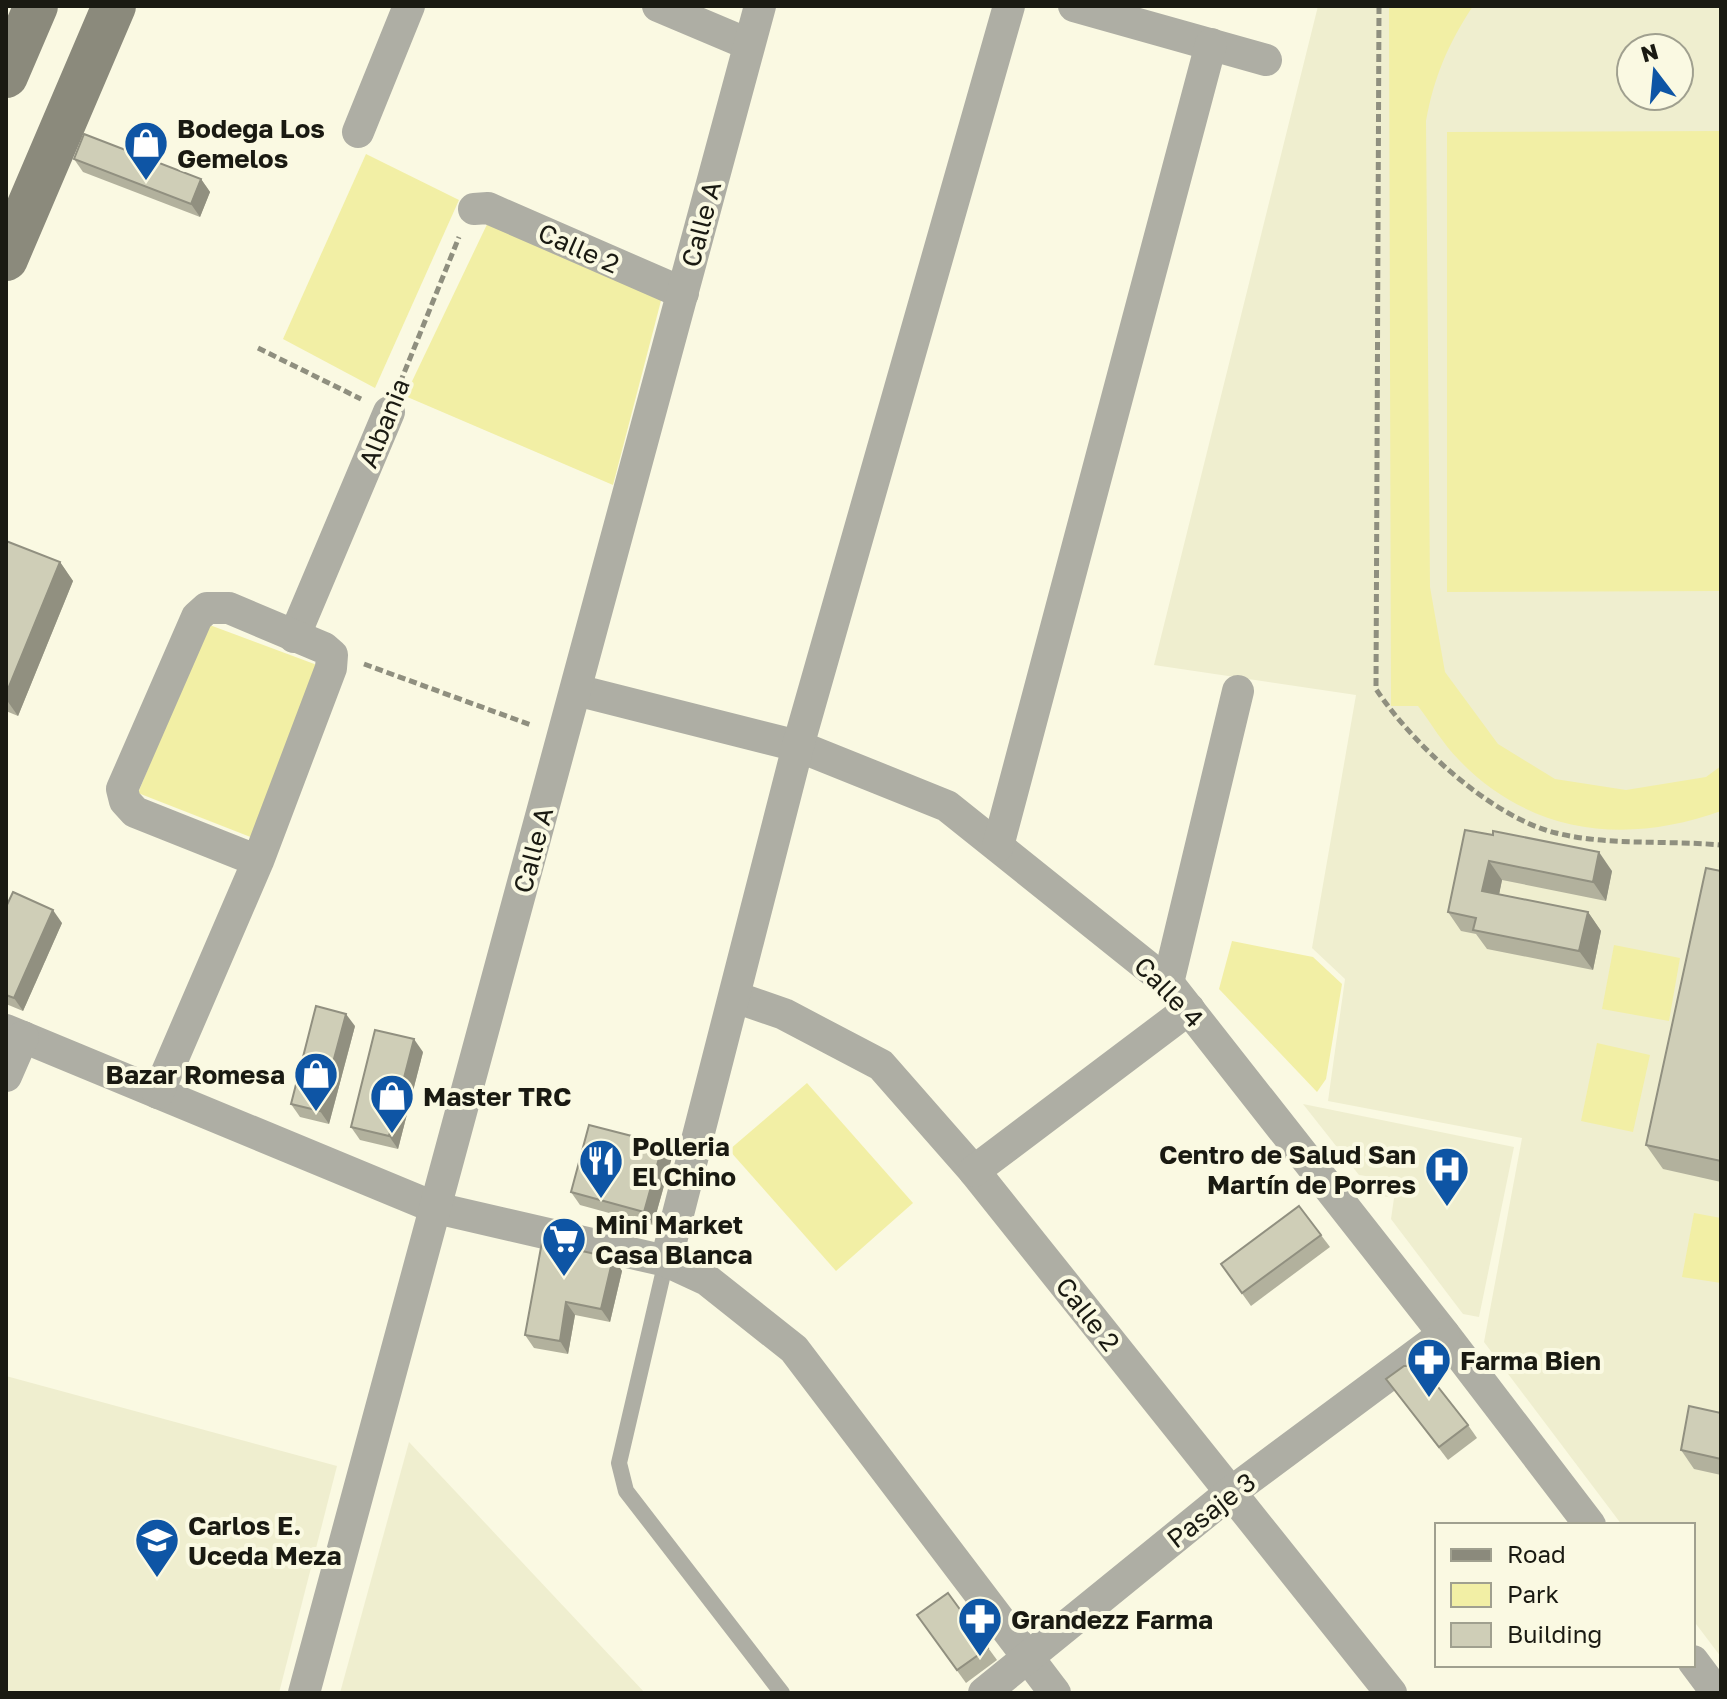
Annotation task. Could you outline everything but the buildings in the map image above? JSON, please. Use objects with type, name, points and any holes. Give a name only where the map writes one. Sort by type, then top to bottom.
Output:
[{"type":"main road","points":[[6,76],[36,6]]},
{"type":"main road","points":[[6,259],[114,6]]},
{"type":"street","points":[[358,132],[409,6]]},
{"type":"street","points":[[658,6],[748,44]]},
{"type":"street","name":"Calle A","points":[[304,1693],[760,6]]},
{"type":"street","points":[[666,1261],[798,746],[1009,6]]},
{"type":"street","points":[[1074,6],[1266,60]]},
{"type":"street","points":[[998,846],[1211,44]]},
{"type":"street","name":"Calle 2","points":[[474,209],[488,208],[683,293]]},
{"type":"street","name":"Albania","points":[[294,637],[389,412]]},
{"type":"street","points":[[158,1093],[258,861],[331,668],[332,655],[229,608],[207,608],[197,617],[122,789],[125,801],[135,812],[258,861]]},
{"type":"street","name":"Calle 4","points":[[576,690],[798,746],[947,806],[1168,983],[1588,1523]]},
{"type":"street","points":[[1168,983],[1238,691]]},
{"type":"street","name":"Calle 2","points":[[735,997],[784,1014],[881,1065],[974,1171],[1391,1693]]},
{"type":"street","points":[[974,1171],[1189,1009]]},
{"type":"street","points":[[6,1076],[15,1033],[436,1208],[666,1261],[707,1280],[794,1349],[1055,1693]]},
{"type":"street","name":"Pasaje 3","points":[[984,1693],[1230,1493],[1444,1334]]},
{"type":"lane","points":[[666,1261],[619,1463],[626,1491],[782,1693]]},
{"type":"path","points":[[1379,6],[1376,689],[1390,711],[1419,739],[1506,814],[1555,833],[1619,841],[1721,845]]},
{"type":"path","name":"Albania","points":[[389,412],[465,219],[474,209]]},
{"type":"path","points":[[258,348],[389,412]]},
{"type":"path","points":[[332,655],[563,737]]},
{"type":"shaded area","points":[[1318,6],[1721,6],[1721,1657],[1695,1623],[1695,1523],[1620,1523],[1484,1342],[1522,1138],[1328,1101],[1345,979],[1312,948],[1356,695],[1154,665]]},
{"type":"shaded area","name":"Centro de Salud San Martín de Porres","points":[[1303,1104],[1514,1147],[1479,1317],[1463,1314],[1391,1219],[1394,1198],[1376,1195],[1379,1178],[1359,1175]]},
{"type":"shaded area","name":"Carlos E. Uceda Meza","points":[[6,1376],[337,1466],[279,1693],[6,1693]]},
{"type":"shaded area","points":[[409,1442],[645,1693],[340,1693]]},
{"type":"green space","points":[[1389,6],[1473,6],[1443,61],[1426,121],[1430,587],[1445,672],[1498,744],[1555,779],[1626,790],[1706,777],[1721,766],[1721,811],[1686,822],[1616,830],[1549,818],[1517,804],[1487,785],[1453,754],[1418,706],[1391,706]]},
{"type":"green space","points":[[1721,131],[1721,591],[1447,592],[1447,132]]},
{"type":"green space","points":[[366,154],[459,200],[375,388],[283,339]]},
{"type":"green space","points":[[491,216],[663,293],[613,485],[405,396]]},
{"type":"green space","points":[[207,624],[317,665],[253,838],[138,793]]},
{"type":"green space","points":[[1232,941],[1313,957],[1342,984],[1326,1079],[1317,1092],[1219,989]]},
{"type":"green space","points":[[1614,945],[1680,958],[1669,1021],[1602,1009]]},
{"type":"green space","points":[[1597,1043],[1650,1055],[1633,1132],[1581,1121]]},
{"type":"green space","points":[[807,1083],[913,1203],[836,1271],[729,1150]]},
{"type":"green space","points":[[1694,1213],[1721,1218],[1721,1283],[1682,1277]]},
{"type":"place","name":"Bodega Los Gemelos","points":[[146,182]]},
{"type":"place","name":"Bazar Romesa","points":[[316,1113]]},
{"type":"place","name":"Master TRC","points":[[392,1135]]},
{"type":"place","name":"Polleria El Chino","points":[[601,1200]]},
{"type":"place","name":"Centro de Salud San Martín de Porres","points":[[1447,1208]]},
{"type":"place","name":"Mini Market Casa Blanca","points":[[564,1278]]},
{"type":"place","name":"Farma Bien","points":[[1429,1399]]},
{"type":"place","name":"Carlos E. Uceda Meza","points":[[157,1579]]},
{"type":"place","name":"Grandezz Farma","points":[[980,1658]]}]
